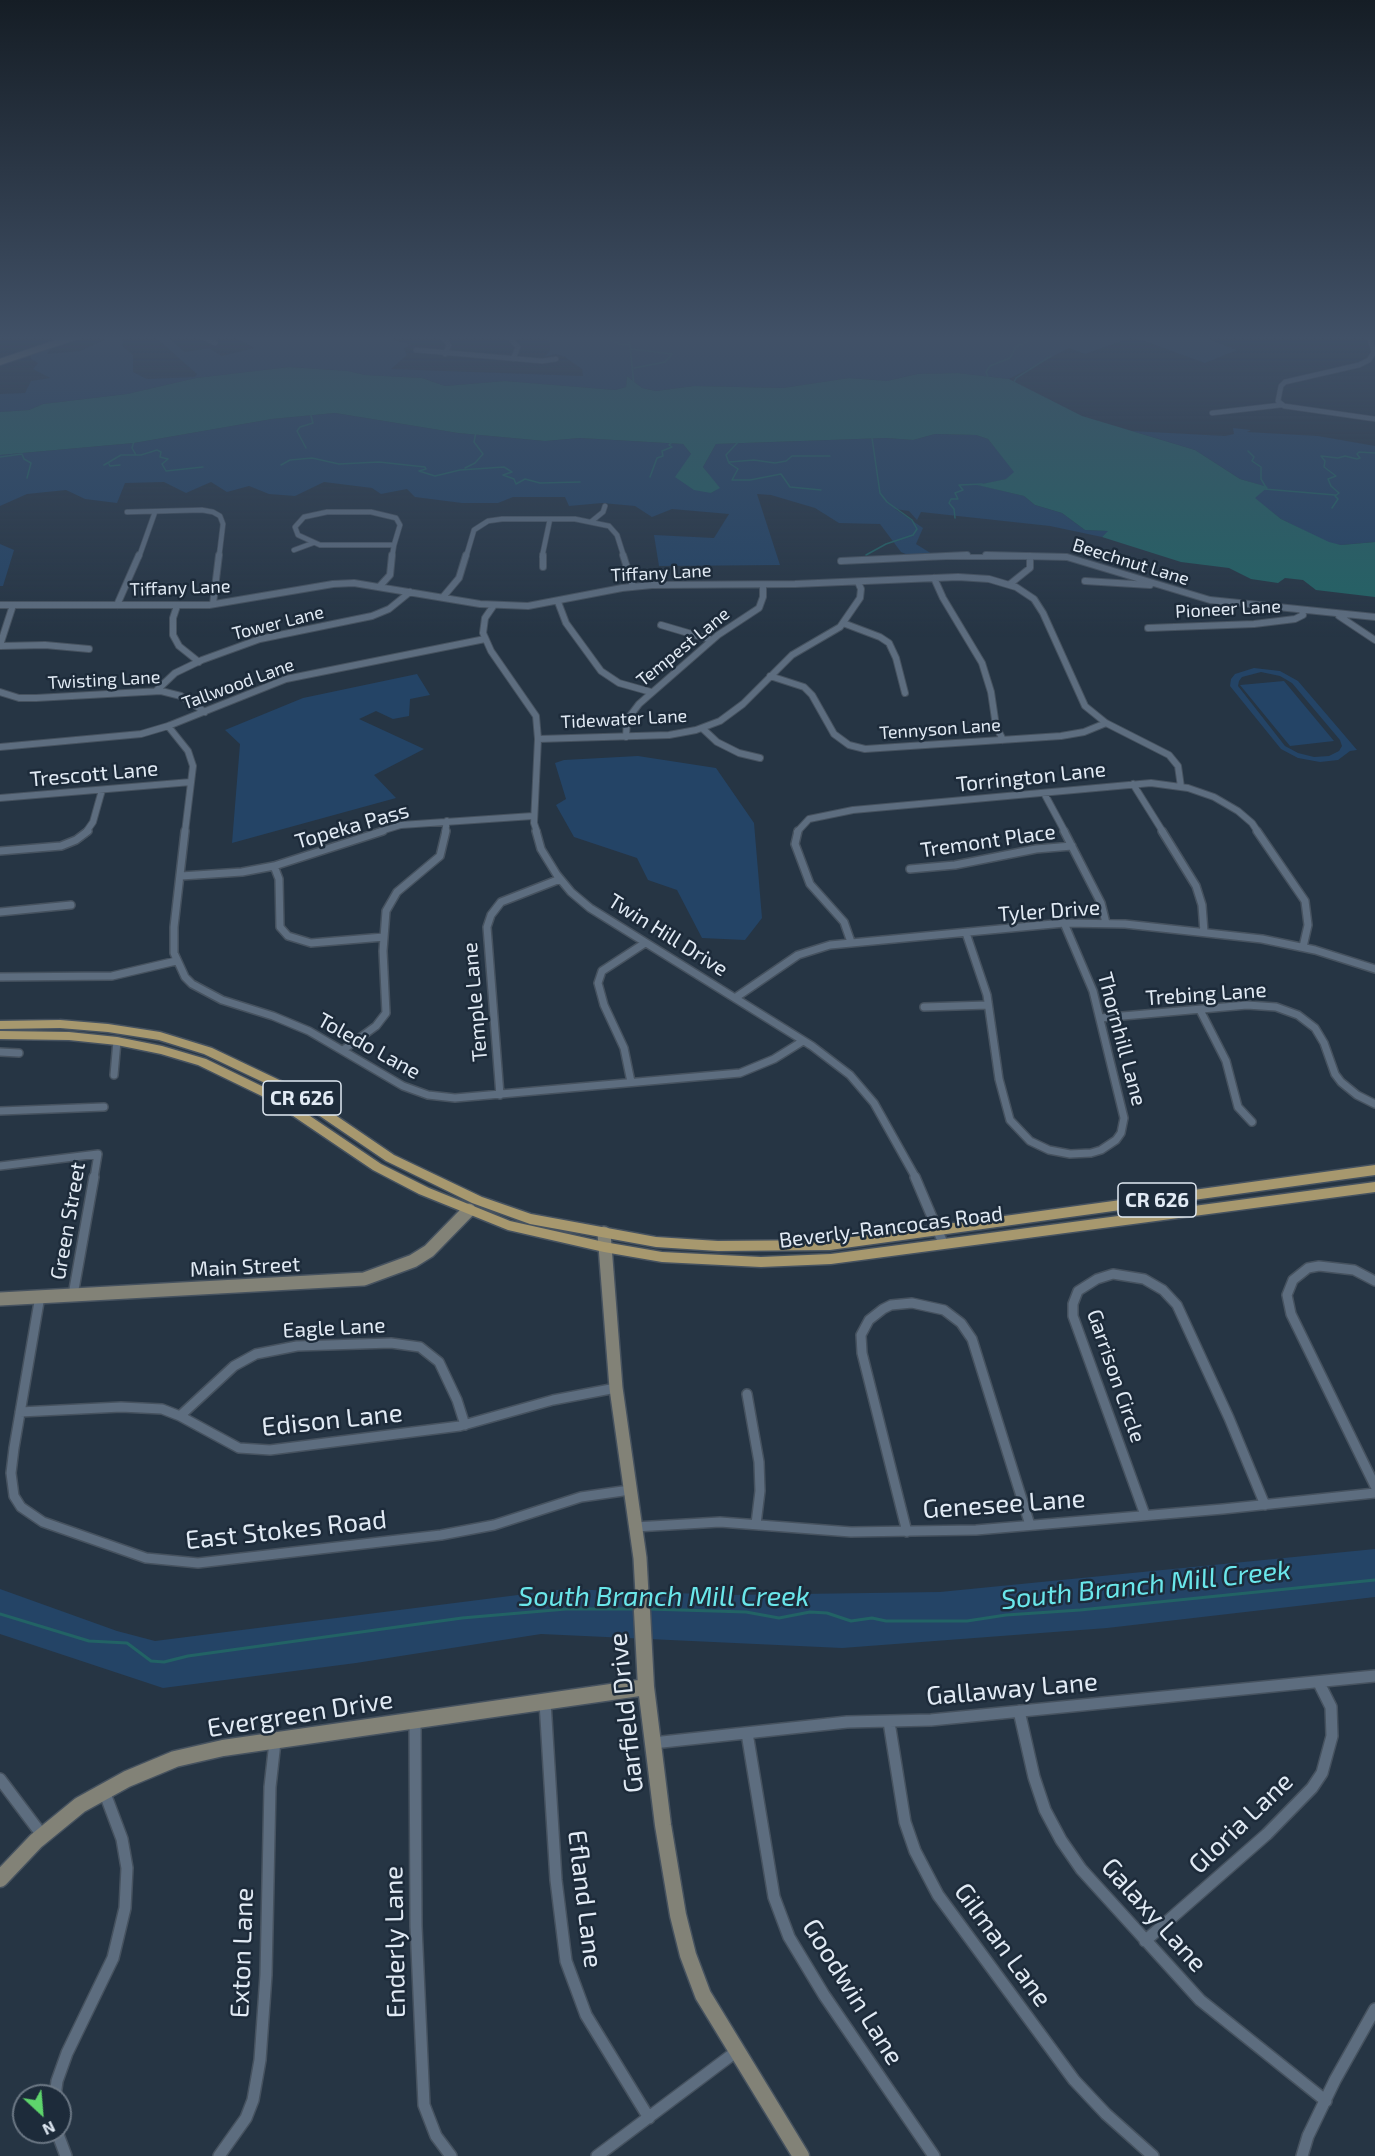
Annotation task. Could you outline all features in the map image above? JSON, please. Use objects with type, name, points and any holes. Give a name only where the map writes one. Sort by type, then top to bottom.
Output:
[{"type":"main road","name":"CR 626","points":[[0,1024],[60,1024],[160,1036],[205,1056]]},
{"type":"main road","name":"CR 626","points":[[0,1035],[69,1036],[117,1041],[205,1056]]},
{"type":"main road","name":"Beverly-Rancocas Road","points":[[205,1056],[290,1090],[390,1158],[477,1200],[662,1257],[761,1262],[831,1259],[941,1237],[1375,1170]]},
{"type":"main road","name":"Beverly-Rancocas Road","points":[[205,1056],[272,1096],[375,1165],[424,1191],[508,1225],[604,1240]]},
{"type":"main road","points":[[375,1165],[390,1158]]},
{"type":"main road","name":"Beverly-Rancocas Road","points":[[941,1237],[1375,1187]]},
{"type":"street","points":[[592,521],[603,512],[605,506]]},
{"type":"street","points":[[127,512],[208,511],[222,519],[213,604]]},
{"type":"street","points":[[117,605],[133,573],[154,512]]},
{"type":"street","points":[[313,543],[296,532],[295,527],[301,520],[321,513],[357,512],[384,514],[396,518],[400,525],[394,545],[390,575],[379,587]]},
{"type":"street","points":[[443,597],[459,578],[474,530],[477,526],[494,519],[592,521],[609,526],[617,535],[633,586]]},
{"type":"street","points":[[543,567],[542,559],[550,519]]},
{"type":"street","points":[[294,550],[313,543],[344,546],[394,545]]},
{"type":"street","name":"Beechnut Lane","points":[[841,561],[947,556],[1076,558],[1210,600],[1375,617]]},
{"type":"street","points":[[1010,584],[1028,570],[1030,556]]},
{"type":"street","name":"Tiffany Lane","points":[[0,605],[177,606],[213,604],[333,584],[354,583],[494,605],[528,606],[558,603],[633,586],[763,585],[979,577],[1010,584],[1029,594],[1038,603],[1086,706],[1106,723],[1169,755],[1178,766],[1181,787]]},
{"type":"street","points":[[934,578],[943,598],[982,663],[993,697],[996,726],[1002,740]]},
{"type":"street","points":[[1085,580],[1158,584]]},
{"type":"street","name":"Tidewater Lane","points":[[538,738],[678,734],[702,728],[732,713],[792,655],[843,623],[860,598],[861,589],[858,582]]},
{"type":"street","name":"Tempest Lane","points":[[626,737],[628,717],[651,692],[712,640],[759,608],[763,597],[763,585]]},
{"type":"street","name":"Tower Lane","points":[[156,691],[175,673],[199,662],[260,639],[378,614],[394,606],[410,592]]},
{"type":"street","points":[[558,603],[566,623],[601,671],[619,682],[651,692]]},
{"type":"street","points":[[13,605],[0,646],[45,645],[89,649]]},
{"type":"street","points":[[485,639],[484,622],[494,605]]},
{"type":"street","points":[[177,606],[172,618],[173,635],[179,646],[199,662]]},
{"type":"street","name":"Pioneer Lane","points":[[1148,628],[1254,624],[1294,620],[1303,615],[1302,610]]},
{"type":"street","points":[[1335,614],[1375,640]]},
{"type":"street","points":[[843,623],[880,637],[889,643],[895,654],[905,693]]},
{"type":"street","points":[[661,625],[712,640]]},
{"type":"street","name":"Tallwood Lane","points":[[0,747],[117,738],[168,726],[286,679],[485,639]]},
{"type":"street","name":"Twin Hill Drive","points":[[485,639],[532,709],[537,723],[533,816],[541,849],[560,879],[590,908],[803,1041],[850,1075],[874,1103],[916,1178],[941,1237]]},
{"type":"street","name":"Tennyson Lane","points":[[770,676],[804,687],[812,695],[834,734],[843,742],[857,748],[892,750],[1070,735],[1106,723]]},
{"type":"street","name":"Twisting Lane","points":[[0,692],[18,698],[36,698],[156,691],[181,696],[205,712]]},
{"type":"street","points":[[0,977],[100,977],[123,974],[176,961],[174,927],[193,766],[191,756],[168,726]]},
{"type":"street","points":[[702,728],[717,742],[739,753],[760,758]]},
{"type":"street","name":"Trescott Lane","points":[[0,798],[191,782]]},
{"type":"street","points":[[1133,784],[1196,886],[1202,905],[1204,932]]},
{"type":"street","name":"Torrington Lane","points":[[851,942],[844,922],[810,884],[804,872],[795,838],[803,823],[834,812],[1133,784],[1161,784],[1181,787],[1222,801],[1238,811],[1257,829],[1305,901],[1308,924],[1303,947]]},
{"type":"street","points":[[0,851],[52,847],[76,840],[87,832],[93,822],[102,789]]},
{"type":"street","points":[[1044,793],[1099,897],[1106,923]]},
{"type":"street","name":"Topeka Pass","points":[[181,876],[242,872],[274,866],[401,825],[533,816]]},
{"type":"street","points":[[343,1050],[376,1026],[386,1013],[384,917],[392,898],[440,856],[447,821]]},
{"type":"street","name":"Tremont Place","points":[[910,869],[955,866],[1036,849],[1072,846]]},
{"type":"street","points":[[274,866],[280,890],[280,927],[288,936],[311,943],[384,937]]},
{"type":"street","name":"Temple Lane","points":[[500,1095],[487,927],[491,915],[501,902],[560,879]]},
{"type":"street","points":[[0,912],[70,905]]},
{"type":"street","name":"Tyler Drive","points":[[735,998],[798,955],[819,948],[851,942],[1064,923],[1106,923],[1262,939],[1303,947],[1375,969]]},
{"type":"street","name":"Thornhill Lane","points":[[966,933],[983,982],[999,1078],[1010,1120],[1030,1141],[1059,1153],[1081,1154],[1101,1150],[1116,1140],[1124,1126],[1121,1101],[1088,977],[1064,923]]},
{"type":"street","points":[[631,1082],[624,1048],[604,1005],[598,983],[602,971],[645,943]]},
{"type":"street","name":"Toledo Lane","points":[[176,961],[184,977],[222,999],[309,1030],[392,1081],[415,1091],[455,1098],[740,1073],[774,1059],[803,1041]]},
{"type":"street","points":[[924,1007],[988,1005]]},
{"type":"street","name":"Trebing Lane","points":[[1100,1018],[1264,1005],[1298,1015],[1320,1035],[1335,1074],[1341,1082],[1357,1095],[1375,1104]]},
{"type":"street","points":[[1200,1010],[1226,1061],[1238,1107],[1252,1122]]},
{"type":"street","points":[[114,1075],[117,1041]]},
{"type":"street","points":[[0,1052],[18,1053]]},
{"type":"street","points":[[0,1111],[104,1107]]},
{"type":"street","name":"Green Street","points":[[0,1166],[98,1154],[73,1295]]},
{"type":"street","name":"Main Street","points":[[0,1299],[364,1279],[405,1264],[429,1251],[469,1210]]},
{"type":"street","name":"Garfield Drive","points":[[604,1240],[616,1388],[640,1558],[646,1688],[663,1825],[678,1915],[688,1955],[703,1995],[801,2156]]},
{"type":"street","points":[[1375,1281],[1354,1270],[1319,1266],[1308,1268],[1293,1280],[1287,1295],[1291,1314],[1375,1486]]},
{"type":"street","name":"Garrison Circle","points":[[1145,1515],[1073,1316],[1073,1304],[1078,1291],[1096,1279],[1113,1274],[1144,1279],[1163,1290],[1177,1305],[1229,1418],[1265,1505]]},
{"type":"street","name":"East Stokes Road","points":[[40,1296],[11,1473],[15,1496],[21,1507],[43,1522],[162,1561],[198,1563],[450,1533],[502,1523],[568,1500],[630,1490]]},
{"type":"street","points":[[907,1532],[862,1353],[861,1335],[875,1314],[891,1305],[912,1303],[933,1306],[953,1316],[972,1339],[1030,1525]]},
{"type":"street","name":"Eagle Lane","points":[[180,1416],[234,1366],[256,1354],[297,1346],[391,1343],[420,1347],[439,1362],[457,1400],[465,1425]]},
{"type":"street","name":"Edison Lane","points":[[20,1412],[135,1406],[162,1409],[180,1416],[226,1443],[254,1450],[414,1434],[465,1425],[553,1400],[616,1388]]},
{"type":"street","points":[[747,1394],[759,1462],[760,1491],[756,1524]]},
{"type":"street","name":"Genesee Lane","points":[[635,1527],[689,1523],[756,1524],[851,1532],[907,1532],[1030,1525],[1375,1493]]},
{"type":"street","name":"Gallaway Lane","points":[[653,1743],[847,1722],[889,1722],[1018,1711],[1375,1676]]},
{"type":"street","name":"Gloria Lane","points":[[1145,1941],[1267,1834],[1303,1800],[1312,1788],[1322,1773],[1332,1736],[1331,1707],[1319,1683]]},
{"type":"street","name":"Evergreen Drive","points":[[0,1879],[42,1836],[80,1805],[104,1791],[175,1759],[223,1748],[646,1688]]},
{"type":"street","name":"Efland Lane","points":[[545,1702],[556,1880],[566,1961],[586,2015],[649,2118]]},
{"type":"street","name":"Galaxy Lane","points":[[1018,1711],[1034,1777],[1052,1825],[1081,1869],[1200,2000],[1326,2101]]},
{"type":"street","name":"Enderly Lane","points":[[415,1720],[416,1926],[424,2105],[436,2136],[451,2156]]},
{"type":"street","name":"Gilman Lane","points":[[889,1722],[905,1822],[915,1851],[934,1888],[1074,2080],[1106,2114],[1154,2156]]},
{"type":"street","name":"Goodwin Lane","points":[[747,1733],[774,1897],[789,1937],[824,1995],[934,2156]]},
{"type":"street","name":"Exton Lane","points":[[219,2156],[246,2118],[253,2100],[260,2060],[266,1975],[270,1787],[275,1742]]},
{"type":"street","points":[[0,1779],[42,1836]]},
{"type":"street","points":[[57,2084],[67,2053],[113,1958],[125,1908],[127,1868],[122,1839],[104,1791]]},
{"type":"street","points":[[1302,2156],[1308,2136],[1375,2009]]},
{"type":"street","points":[[597,2156],[737,2051]]},
{"type":"shaded area","points":[[0,437],[171,437],[134,443],[0,455]]},
{"type":"shaded area","points":[[171,437],[497,437],[545,441],[580,438],[683,444],[691,454],[711,493],[719,488],[703,467],[716,444],[981,437],[988,439],[1015,472],[1007,479],[979,485],[1024,496],[1035,505],[1062,513],[1085,530],[1109,531],[1102,537],[1050,526],[921,512],[917,520],[909,511],[895,509],[923,528],[916,544],[932,554],[908,555],[901,552],[880,524],[839,523],[815,508],[771,495],[757,494],[780,565],[659,566],[654,535],[714,538],[729,514],[672,509],[652,517],[635,506],[602,503],[569,506],[565,497],[513,497],[498,503],[462,503],[415,497],[407,489],[381,494],[372,488],[324,482],[295,496],[269,494],[249,486],[227,492],[211,482],[186,493],[164,482],[125,483],[117,503],[85,499],[66,490],[27,494],[0,506],[0,455],[134,443]]},
{"type":"shaded area","points":[[497,437],[925,437],[913,440],[886,438],[716,444],[703,467],[720,488],[711,493],[694,490],[675,477],[691,454],[683,444],[580,438],[545,441]]},
{"type":"shaded area","points":[[981,437],[1151,437],[1195,450],[1240,479],[1268,487],[1255,498],[1281,519],[1329,542],[1341,545],[1375,542],[1375,597],[1316,590],[1303,580],[1285,578],[1278,583],[1251,579],[1229,568],[1181,562],[1102,537],[1108,531],[1085,530],[1062,513],[1035,505],[1024,496],[977,485],[1006,479],[1014,472],[988,439]]},
{"type":"shaded area","points":[[1151,437],[1321,437],[1375,446],[1375,542],[1341,545],[1329,543],[1281,519],[1254,498],[1267,487],[1240,479],[1195,450]]},
{"type":"shaded area","points":[[0,544],[14,550],[3,586],[0,586]]},
{"type":"shaded area","points":[[1254,668],[1280,671],[1298,681],[1357,750],[1350,751],[1338,760],[1320,762],[1298,758],[1281,749],[1230,686],[1235,674]],"holes":[[[1261,672],[1280,676],[1292,683],[1340,740],[1342,746],[1339,751],[1329,756],[1314,757],[1298,753],[1285,746],[1238,686],[1242,677]]]},
{"type":"shaded area","points":[[417,674],[430,695],[410,699],[409,716],[393,719],[376,711],[359,719],[424,749],[374,775],[396,798],[232,843],[240,744],[225,730],[303,698]]},
{"type":"shaded area","points":[[1284,681],[1334,741],[1290,746],[1240,685]]},
{"type":"shaded area","points":[[638,756],[716,768],[754,823],[762,918],[745,940],[702,938],[677,890],[648,880],[637,858],[574,837],[556,805],[566,799],[555,763],[564,760]]},
{"type":"shaded area","points":[[1375,1549],[1375,1597],[1107,1628],[842,1648],[541,1634],[356,1663],[163,1688],[0,1634],[0,1589],[117,1631],[155,1641],[565,1589],[728,1595],[940,1592]]},
{"type":"waterway","points":[[300,437],[306,448]]},
{"type":"waterway","points":[[465,468],[475,463],[483,454],[474,442],[475,437]]},
{"type":"waterway","points":[[866,555],[886,544],[913,535],[917,529],[912,520],[887,502],[880,493],[872,438]]},
{"type":"waterway","points":[[134,441],[132,448],[136,455]]},
{"type":"waterway","points":[[739,441],[726,455],[729,463],[738,469],[732,480],[750,480],[781,474],[790,487],[821,490]]},
{"type":"waterway","points":[[650,477],[657,458],[663,456],[662,451],[672,447],[669,445],[671,443]]},
{"type":"waterway","points":[[136,455],[157,450],[161,452],[160,457],[168,459],[162,464],[166,471],[203,467]]},
{"type":"waterway","points":[[1248,451],[1254,457],[1252,461],[1261,467],[1261,479],[1267,489]]},
{"type":"waterway","points":[[1332,508],[1338,499],[1335,496],[1339,493],[1331,486],[1328,479],[1336,476],[1324,467],[1325,461],[1321,456],[1338,458],[1345,456],[1357,459],[1360,458],[1357,454],[1359,452],[1375,453]]},
{"type":"waterway","points":[[0,457],[22,454],[24,459],[31,463],[27,478]]},
{"type":"waterway","points":[[104,465],[121,455],[136,455]]},
{"type":"waterway","points":[[729,462],[754,460],[775,463],[786,461],[792,456],[830,456]]},
{"type":"waterway","points":[[281,465],[290,460],[312,458],[339,464],[379,462],[425,467],[426,469],[419,471],[435,476],[460,470],[504,467],[512,472],[503,475],[514,479],[516,484],[525,479],[540,483],[580,482]]},
{"type":"waterway","points":[[109,464],[110,466],[120,465]]},
{"type":"waterway","points":[[955,518],[954,509],[949,503],[951,499],[958,499],[955,493],[963,490],[959,485],[982,484]]},
{"type":"waterway","points":[[1264,489],[1335,495]]},
{"type":"waterway","name":"South Branch Mill Creek","points":[[648,1609],[746,1612],[779,1618],[810,1612],[827,1613],[851,1621],[872,1618],[886,1621],[967,1621],[1006,1615],[1080,1610],[1375,1580]]},
{"type":"waterway","name":"South Branch Mill Creek","points":[[0,1614],[89,1641],[127,1643],[151,1661],[164,1662],[188,1656],[462,1618],[566,1609],[637,1609]]}]
